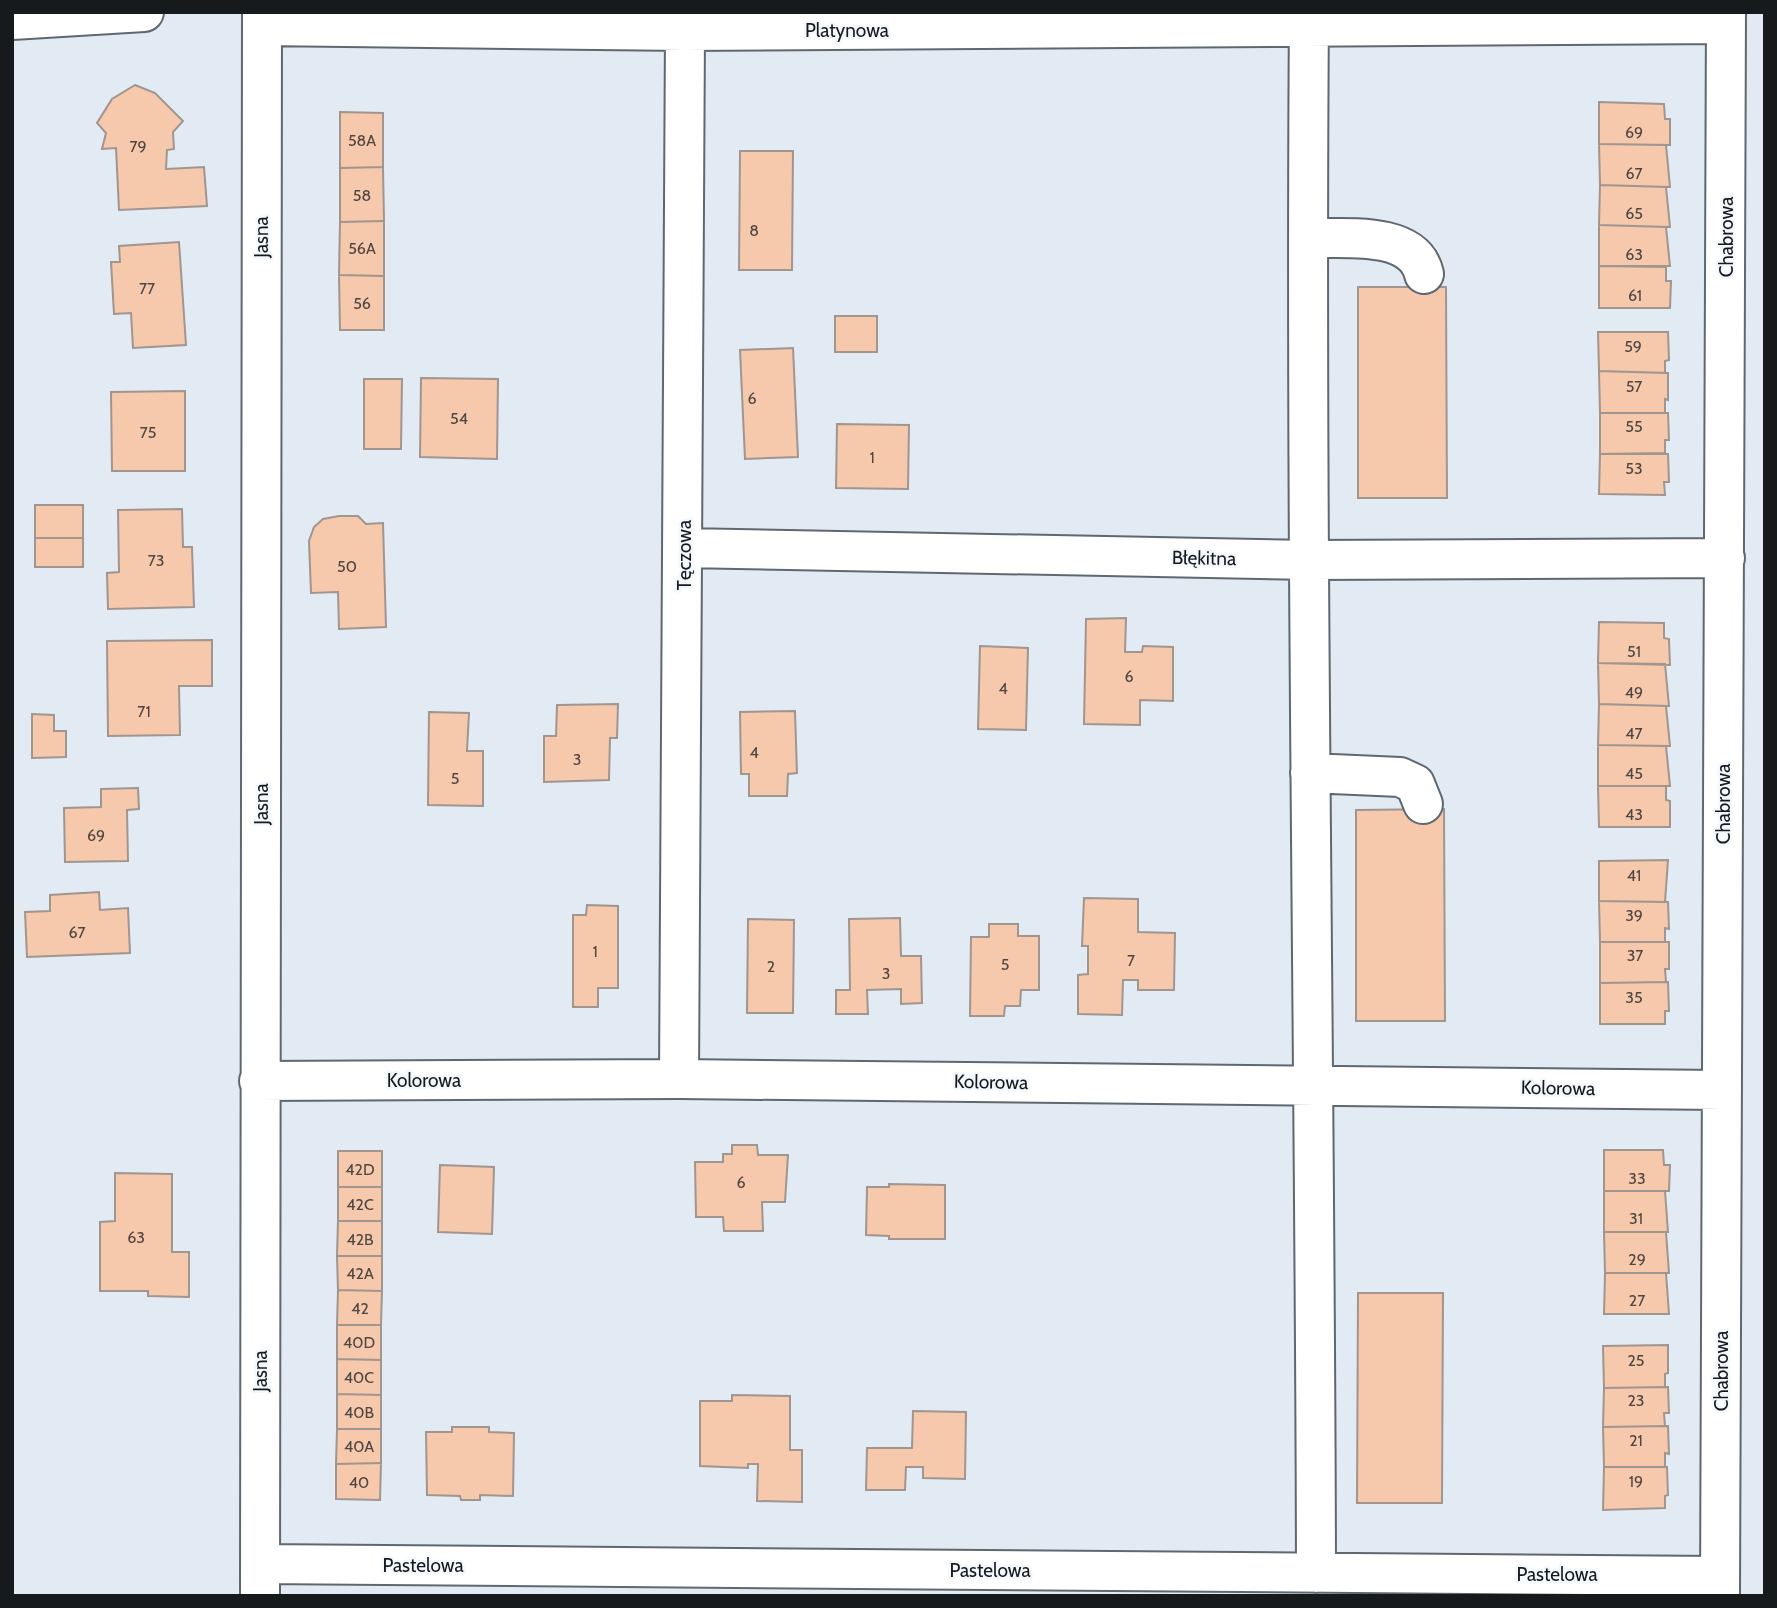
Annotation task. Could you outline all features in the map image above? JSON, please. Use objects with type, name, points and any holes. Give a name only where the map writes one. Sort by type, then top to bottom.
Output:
[{"type":"street","points":[[12,20],[144,12]]},
{"type":"street","name":"Platynowa","points":[[262,19],[685,31],[1309,19],[1726,18]]},
{"type":"street","name":"Chabrowa","points":[[1720,1586],[1726,18]]},
{"type":"street","name":"Jasna","points":[[260,1580],[262,19]]},
{"type":"street","points":[[1309,19],[1310,773],[1315,1086],[1316,1573]]},
{"type":"street","name":"Tęczowa","points":[[679,1079],[685,31]]},
{"type":"street","points":[[1310,239],[1390,242],[1408,250],[1422,264],[1424,274]]},
{"type":"street","name":"Błękitna","points":[[684,548],[1310,559],[1725,558]]},
{"type":"street","points":[[1310,773],[1401,777],[1415,784],[1423,804]]},
{"type":"street","name":"Kolorowa","points":[[260,1081],[679,1079],[1722,1090]]},
{"type":"street","name":"Pastelowa","points":[[260,1580],[1316,1573],[1720,1586]]},
{"type":"building","points":[[135,85],[155,93],[183,121],[173,132],[174,149],[167,150],[166,169],[204,167],[207,206],[119,210],[116,148],[102,149],[106,133],[97,123],[112,99]]},
{"type":"building","points":[[1599,102],[1664,104],[1665,119],[1670,119],[1670,145],[1599,144]]},
{"type":"building","points":[[340,112],[383,113],[383,167],[340,168]]},
{"type":"building","points":[[1599,144],[1666,145],[1670,187],[1600,185]]},
{"type":"building","points":[[740,151],[793,151],[792,270],[739,270]]},
{"type":"building","points":[[383,167],[384,221],[340,222],[340,168]]},
{"type":"building","points":[[1600,185],[1666,187],[1670,227],[1599,225]]},
{"type":"building","points":[[384,221],[384,276],[339,275],[340,222]]},
{"type":"building","points":[[1599,225],[1666,227],[1670,266],[1599,266]]},
{"type":"building","points":[[179,242],[186,345],[133,348],[131,313],[114,314],[111,262],[120,262],[119,246]]},
{"type":"building","points":[[1599,266],[1666,267],[1666,281],[1671,281],[1670,308],[1599,308]]},
{"type":"building","points":[[339,275],[384,276],[384,330],[340,330]]},
{"type":"building","points":[[1358,287],[1446,287],[1447,498],[1358,498]]},
{"type":"building","points":[[835,316],[877,316],[877,352],[835,352]]},
{"type":"building","points":[[1598,332],[1668,332],[1669,360],[1665,361],[1665,373],[1599,371]]},
{"type":"building","points":[[793,348],[798,457],[745,459],[740,350]]},
{"type":"building","points":[[1599,371],[1668,373],[1665,413],[1600,413]]},
{"type":"building","points":[[421,378],[498,379],[497,459],[420,457]]},
{"type":"building","points":[[364,379],[402,379],[401,449],[364,449]]},
{"type":"building","points":[[185,391],[185,471],[112,471],[111,392]]},
{"type":"building","points":[[1600,413],[1668,413],[1669,440],[1665,440],[1665,453],[1600,454]]},
{"type":"building","points":[[837,424],[909,425],[908,489],[836,488]]},
{"type":"building","points":[[1600,454],[1668,454],[1669,482],[1664,482],[1665,495],[1599,494]]},
{"type":"building","points":[[35,505],[83,505],[83,538],[35,538]]},
{"type":"building","points":[[182,509],[183,547],[192,547],[194,607],[108,609],[107,573],[119,572],[118,510]]},
{"type":"building","points":[[358,516],[366,524],[383,523],[386,627],[339,629],[338,592],[311,593],[309,541],[314,527],[323,519]]},
{"type":"building","points":[[35,538],[83,538],[83,567],[35,567]]},
{"type":"building","points":[[1126,618],[1125,652],[1142,652],[1143,646],[1173,647],[1173,701],[1140,700],[1140,725],[1084,724],[1086,619]]},
{"type":"building","points":[[1599,622],[1664,623],[1664,638],[1669,639],[1670,665],[1598,663]]},
{"type":"building","points":[[212,640],[212,686],[179,686],[180,735],[108,736],[107,641]]},
{"type":"building","points":[[980,646],[1028,648],[1026,730],[978,729]]},
{"type":"building","points":[[1598,663],[1665,664],[1669,706],[1599,704]]},
{"type":"building","points":[[618,704],[617,738],[610,738],[609,780],[544,782],[544,736],[556,736],[557,705]]},
{"type":"building","points":[[1599,704],[1666,706],[1670,746],[1598,745]]},
{"type":"building","points":[[795,711],[797,773],[788,774],[787,796],[749,796],[749,774],[741,774],[740,712]]},
{"type":"building","points":[[429,712],[469,713],[467,751],[483,751],[483,806],[428,805]]},
{"type":"building","points":[[32,714],[54,715],[54,731],[66,731],[66,757],[32,758]]},
{"type":"building","points":[[1598,745],[1666,746],[1670,786],[1598,786]]},
{"type":"building","points":[[1598,786],[1666,786],[1666,800],[1670,801],[1670,827],[1599,827]]},
{"type":"building","points":[[138,788],[139,809],[127,810],[128,861],[65,862],[64,808],[101,807],[101,789]]},
{"type":"building","points":[[1444,809],[1445,1021],[1356,1021],[1356,810]]},
{"type":"building","points":[[1668,860],[1665,902],[1599,901],[1599,861]]},
{"type":"building","points":[[99,892],[100,910],[128,908],[130,953],[27,957],[25,912],[50,911],[50,895]]},
{"type":"building","points":[[1084,898],[1138,899],[1138,932],[1175,933],[1174,990],[1138,990],[1138,980],[1123,980],[1122,1015],[1078,1014],[1078,975],[1088,974],[1088,946],[1082,946]]},
{"type":"building","points":[[1599,901],[1668,902],[1669,929],[1665,928],[1665,942],[1600,942]]},
{"type":"building","points":[[587,905],[618,906],[618,988],[598,988],[598,1007],[573,1007],[573,915],[586,915]]},
{"type":"building","points":[[900,918],[901,956],[921,956],[922,1003],[901,1004],[901,989],[867,990],[868,1014],[836,1014],[836,990],[850,990],[849,919]]},
{"type":"building","points":[[748,919],[794,920],[793,1013],[747,1013]]},
{"type":"building","points":[[989,924],[1018,924],[1018,936],[1039,936],[1039,990],[1021,990],[1020,1006],[1005,1006],[1004,1016],[970,1016],[971,937],[989,937]]},
{"type":"building","points":[[1600,942],[1669,942],[1666,982],[1600,983]]},
{"type":"building","points":[[1668,982],[1669,1011],[1665,1011],[1665,1024],[1600,1024],[1600,983]]},
{"type":"building","points":[[732,1145],[757,1145],[758,1155],[788,1155],[785,1202],[762,1202],[763,1231],[724,1231],[723,1217],[696,1217],[695,1162],[723,1162],[723,1154],[732,1154]]},
{"type":"building","points":[[1604,1150],[1663,1150],[1664,1165],[1670,1165],[1669,1191],[1604,1191]]},
{"type":"building","points":[[338,1151],[382,1151],[382,1187],[338,1187]]},
{"type":"building","points":[[440,1165],[494,1167],[492,1234],[438,1232]]},
{"type":"building","points":[[115,1173],[172,1174],[172,1252],[189,1252],[189,1297],[148,1296],[148,1291],[100,1291],[100,1222],[115,1221]]},
{"type":"building","points":[[889,1184],[945,1185],[945,1239],[889,1239],[889,1236],[866,1235],[867,1187],[889,1187]]},
{"type":"building","points":[[338,1187],[382,1187],[382,1221],[338,1221]]},
{"type":"building","points":[[1604,1191],[1665,1191],[1668,1232],[1604,1232]]},
{"type":"building","points":[[338,1221],[382,1221],[382,1256],[337,1256]]},
{"type":"building","points":[[1604,1232],[1666,1232],[1669,1273],[1605,1273]]},
{"type":"building","points":[[337,1256],[382,1256],[382,1291],[338,1290]]},
{"type":"building","points":[[1605,1273],[1666,1273],[1669,1314],[1604,1314]]},
{"type":"building","points":[[338,1290],[382,1291],[381,1325],[337,1325]]},
{"type":"building","points":[[1358,1293],[1443,1293],[1442,1503],[1357,1503]]},
{"type":"building","points":[[337,1325],[381,1325],[381,1360],[337,1359]]},
{"type":"building","points":[[1668,1345],[1665,1387],[1604,1388],[1603,1346]]},
{"type":"building","points":[[337,1359],[381,1360],[381,1395],[337,1394]]},
{"type":"building","points":[[1668,1387],[1669,1413],[1664,1413],[1665,1426],[1603,1427],[1604,1388]]},
{"type":"building","points":[[337,1394],[381,1395],[381,1429],[337,1429]]},
{"type":"building","points":[[732,1395],[790,1396],[790,1450],[802,1450],[802,1502],[757,1501],[758,1464],[748,1464],[748,1468],[700,1466],[700,1401],[732,1401]]},
{"type":"building","points":[[913,1411],[966,1412],[965,1479],[923,1478],[923,1467],[906,1467],[905,1490],[866,1490],[867,1448],[912,1448]]},
{"type":"building","points":[[1668,1426],[1669,1454],[1665,1453],[1665,1467],[1604,1467],[1603,1427]]},
{"type":"building","points":[[452,1427],[489,1427],[489,1432],[514,1433],[513,1496],[480,1495],[480,1500],[461,1500],[460,1496],[427,1495],[426,1432],[452,1432]]},
{"type":"building","points":[[337,1429],[381,1429],[381,1463],[336,1464]]},
{"type":"building","points":[[381,1463],[380,1500],[336,1499],[336,1464]]},
{"type":"building","points":[[1604,1467],[1667,1467],[1668,1495],[1665,1496],[1665,1508],[1603,1510]]}]
